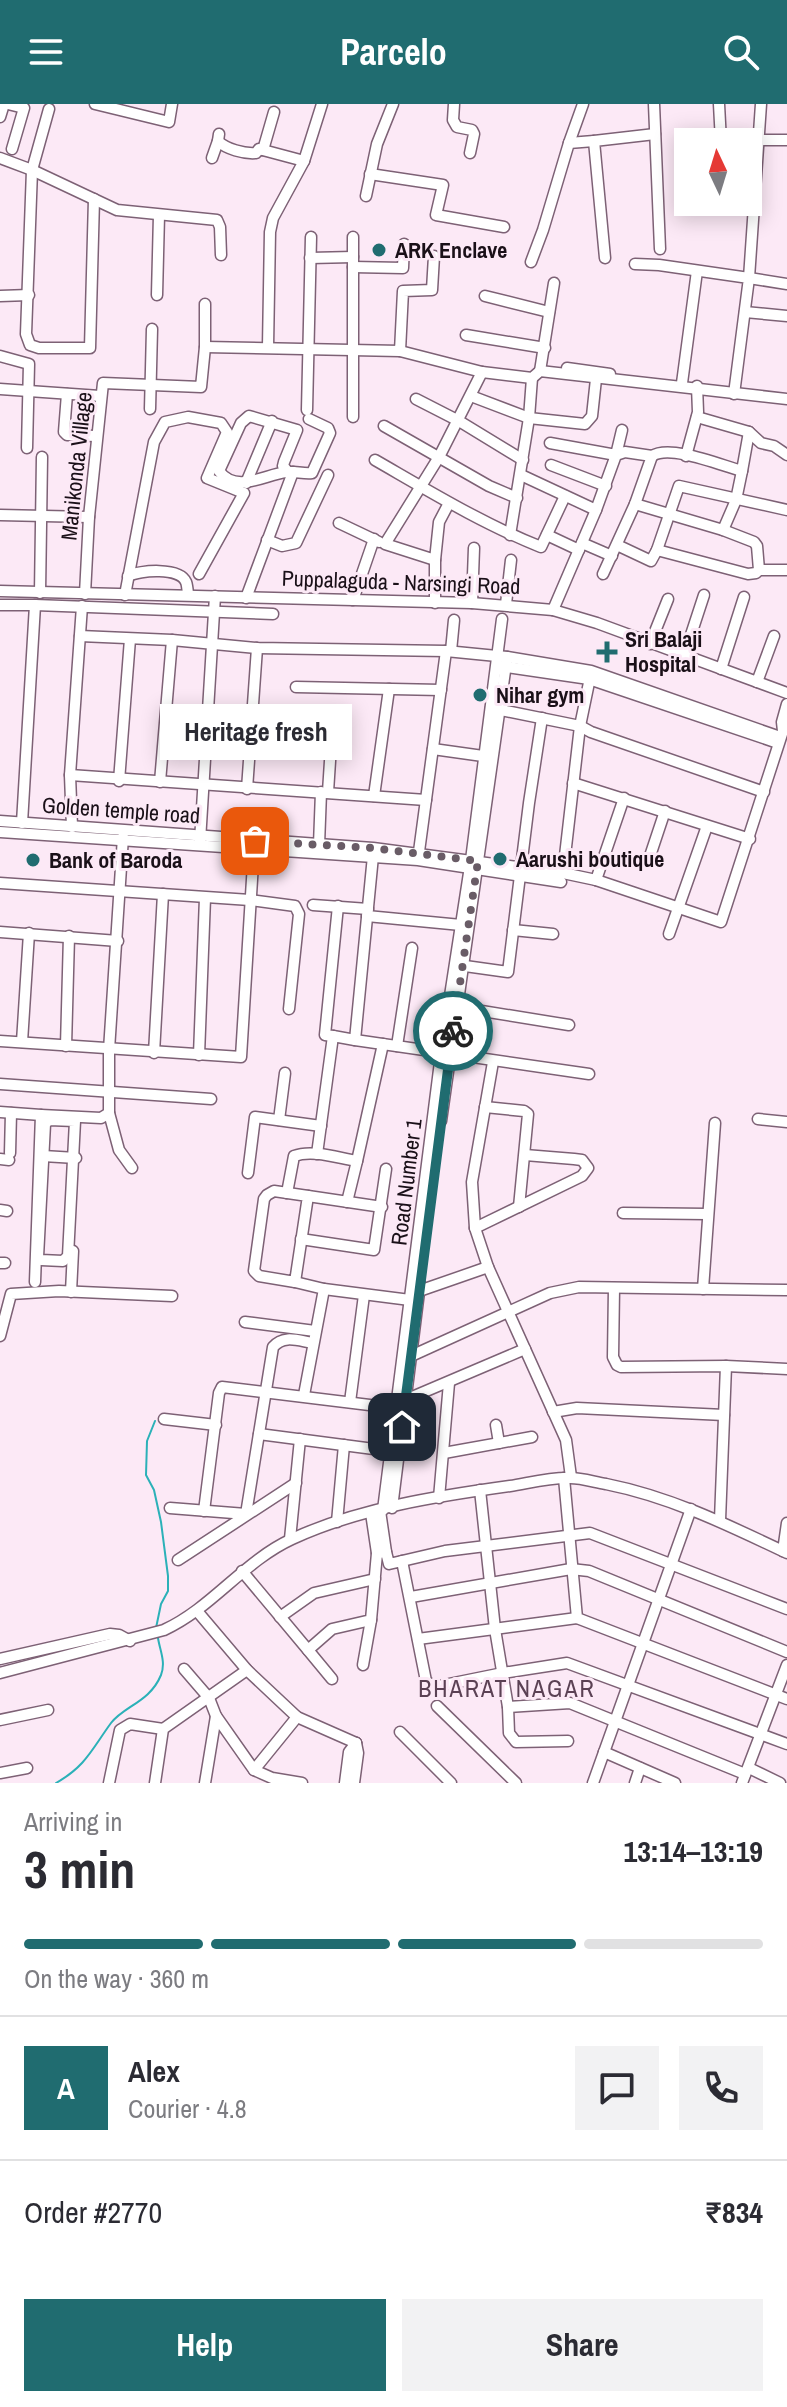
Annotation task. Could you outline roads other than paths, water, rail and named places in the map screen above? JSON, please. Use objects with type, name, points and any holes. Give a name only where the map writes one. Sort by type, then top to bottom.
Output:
[{"type":"street","points":[[0,117],[6,104],[24,108],[12,149]]},
{"type":"street","points":[[95,104],[169,122],[172,104]]},
{"type":"street","points":[[268,347],[270,232],[273,218],[304,161],[322,104]]},
{"type":"street","points":[[366,196],[377,144],[393,104]]},
{"type":"street","points":[[454,104],[453,120],[457,127],[472,130],[474,134],[470,153]]},
{"type":"street","points":[[531,262],[583,104]]},
{"type":"street","points":[[654,104],[660,249]]},
{"type":"street","points":[[719,104],[720,128]]},
{"type":"street","points":[[760,128],[761,104]]},
{"type":"street","points":[[49,109],[32,170],[26,334],[30,345],[39,348],[90,348],[94,199]]},
{"type":"street","points":[[263,150],[274,112]]},
{"type":"street","points":[[569,143],[655,134]]},
{"type":"street","points":[[212,158],[219,138],[222,145],[248,154],[256,153],[259,149],[304,161]]},
{"type":"street","points":[[762,140],[787,140]]},
{"type":"street","points":[[594,141],[605,258]]},
{"type":"street","points":[[0,158],[117,210],[217,220],[221,255]]},
{"type":"street","points":[[370,174],[443,185],[436,215],[504,227]]},
{"type":"street","points":[[157,295],[159,215]]},
{"type":"street","points":[[735,391],[753,216]]},
{"type":"street","points":[[291,472],[283,466],[297,430],[249,416],[243,419],[219,471],[225,477],[246,483],[291,472],[308,474],[315,471],[330,435],[328,428],[308,415],[311,237]]},
{"type":"street","points":[[353,237],[353,417]]},
{"type":"street","points":[[310,258],[403,268],[404,244]]},
{"type":"street","points":[[400,351],[403,291],[432,290],[434,256]]},
{"type":"street","points":[[635,264],[787,284]]},
{"type":"street","points":[[682,383],[697,271]]},
{"type":"street","points":[[510,535],[554,283]]},
{"type":"street","points":[[0,296],[29,295]]},
{"type":"street","points":[[485,296],[549,312]]},
{"type":"street","points":[[205,304],[205,347],[400,351],[482,372],[537,372],[682,383],[696,387]]},
{"type":"street","points":[[745,312],[787,316]]},
{"type":"street","points":[[150,409],[152,329]]},
{"type":"street","points":[[466,335],[545,348]]},
{"type":"street","name":"Manikonda Village","points":[[85,594],[96,436],[100,396],[106,382],[201,387],[205,347]]},
{"type":"street","points":[[0,356],[29,364],[27,448]]},
{"type":"street","points":[[385,544],[439,457],[482,372]]},
{"type":"street","points":[[537,372],[787,396]]},
{"type":"street","points":[[471,396],[529,418],[585,424],[595,422],[596,379]]},
{"type":"street","points":[[686,456],[697,417],[696,387]]},
{"type":"street","points":[[0,389],[100,396]]},
{"type":"street","points":[[67,394],[64,432],[67,435],[96,436]]},
{"type":"street","points":[[416,399],[523,460]]},
{"type":"street","points":[[125,595],[128,576],[154,442],[165,422],[188,417],[221,423],[227,432],[207,478],[244,493],[194,587],[181,576],[145,570],[128,576]]},
{"type":"street","points":[[697,417],[749,432],[761,443],[774,446],[787,455]]},
{"type":"street","points":[[246,483],[272,421]]},
{"type":"street","points":[[384,426],[489,486],[517,498]]},
{"type":"street","points":[[553,610],[606,486],[622,430]]},
{"type":"street","points":[[723,530],[736,500],[749,432]]},
{"type":"street","points":[[550,443],[616,455],[625,452],[652,456],[666,451],[742,471]]},
{"type":"street","points":[[603,574],[635,504],[652,456]]},
{"type":"street","points":[[40,593],[42,457]]},
{"type":"street","points":[[375,460],[510,535],[541,547],[565,496]]},
{"type":"street","points":[[551,465],[606,486]]},
{"type":"street","points":[[246,598],[291,472]]},
{"type":"street","points":[[267,540],[282,546],[296,543],[328,475]]},
{"type":"street","points":[[521,475],[596,510]]},
{"type":"street","points":[[617,545],[651,561],[679,486],[787,510]]},
{"type":"street","points":[[435,603],[439,522],[449,503]]},
{"type":"street","points":[[635,504],[754,542],[759,570]]},
{"type":"street","points":[[0,515],[89,517]]},
{"type":"street","points":[[339,523],[385,544],[435,560]]},
{"type":"street","points":[[547,535],[612,556]]},
{"type":"street","points":[[353,600],[374,539]]},
{"type":"street","points":[[472,603],[474,548]]},
{"type":"street","points":[[657,550],[748,574],[759,570],[787,570]]},
{"type":"street","points":[[506,604],[511,560]]},
{"type":"street","name":"Puppalaguda - Narsingi Road","points":[[0,591],[125,595],[194,587],[215,596],[246,598],[506,604],[553,610],[787,693]]},
{"type":"street","points":[[684,656],[704,595]]},
{"type":"street","points":[[200,841],[215,596]]},
{"type":"street","points":[[721,669],[744,597]]},
{"type":"street","points":[[650,644],[668,599]]},
{"type":"street","points":[[0,605],[273,614]]},
{"type":"street","points":[[22,823],[35,605]]},
{"type":"street","points":[[72,827],[70,775],[82,606]]},
{"type":"street","points":[[474,865],[501,661],[502,619]]},
{"type":"street","points":[[418,856],[454,620]]},
{"type":"street","points":[[80,636],[257,648],[448,651],[590,675],[782,735]]},
{"type":"street","points":[[757,682],[774,636]]},
{"type":"street","points":[[119,781],[130,639]]},
{"type":"street","points":[[160,782],[172,640]]},
{"type":"street","points":[[247,789],[257,648]]},
{"type":"street","points":[[562,878],[580,726],[590,675]]},
{"type":"street","points":[[296,687],[441,690]]},
{"type":"street","points":[[374,796],[389,689]]},
{"type":"street","points":[[573,783],[750,839],[782,735],[787,704]]},
{"type":"street","points":[[493,709],[580,726],[764,792]]},
{"type":"street","points":[[309,848],[324,792],[333,715]]},
{"type":"street","points":[[459,966],[508,972],[542,718]]},
{"type":"street","points":[[433,749],[487,756]]},
{"type":"street","points":[[70,775],[119,781],[426,800]]},
{"type":"street","points":[[596,880],[624,798]]},
{"type":"street","points":[[650,856],[665,811]]},
{"type":"street","name":"Golden temple road","points":[[0,821],[72,827],[123,836]]},
{"type":"street","points":[[669,934],[707,826]]},
{"type":"street","name":"Golden temple road","points":[[0,832],[123,836],[418,856],[562,878],[596,880],[721,922],[750,839]]},
{"type":"street","points":[[123,836],[122,891],[109,1050],[109,1113],[119,1150],[132,1168]]},
{"type":"street","points":[[0,1041],[241,1057],[254,845]]},
{"type":"street","name":"Golden temple road","points":[[309,848],[373,856],[418,856]]},
{"type":"street","points":[[355,1040],[373,856]]},
{"type":"street","name":"Road Number 1","points":[[459,966],[461,925],[474,865]]},
{"type":"street","name":"Road Number 1","points":[[381,1510],[405,1400],[452,1006],[474,865]]},
{"type":"street","points":[[0,883],[289,903],[298,909],[289,1009]]},
{"type":"street","points":[[154,1053],[163,894]]},
{"type":"street","points":[[199,1055],[205,898]]},
{"type":"street","points":[[313,905],[461,925]]},
{"type":"street","points":[[338,906],[325,1035],[589,1074]]},
{"type":"street","points":[[513,930],[553,934]]},
{"type":"street","points":[[0,932],[118,941]]},
{"type":"street","points":[[22,1042],[29,933]]},
{"type":"street","points":[[66,1046],[69,936]]},
{"type":"street","points":[[397,1046],[412,948]]},
{"type":"street","points":[[452,1006],[569,1025]]},
{"type":"street","points":[[317,1154],[333,1036]]},
{"type":"street","points":[[347,1202],[383,1044]]},
{"type":"street","name":"Road Number 1","points":[[381,1510],[446,1055]]},
{"type":"street","points":[[493,1062],[472,1182],[475,1228],[488,1267],[566,1440],[571,1569],[577,1618]]},
{"type":"street","points":[[279,1120],[285,1073]]},
{"type":"street","points":[[0,1084],[211,1099]]},
{"type":"street","points":[[485,1107],[526,1112],[529,1118],[519,1207]]},
{"type":"street","points":[[7,1157],[6,1113],[77,1120]]},
{"type":"street","points":[[77,1120],[67,1258],[63,1261],[41,1260],[38,1257],[47,1121],[101,1118],[109,1113]]},
{"type":"street","points":[[35,1282],[41,1115]]},
{"type":"street","points":[[248,1173],[254,1118],[321,1126]]},
{"type":"street","points":[[758,1119],[787,1122]]},
{"type":"street","points":[[703,1289],[715,1123]]},
{"type":"street","points":[[287,1193],[291,1164],[298,1154],[357,1161]]},
{"type":"street","points":[[475,1228],[582,1176],[588,1168],[582,1160],[525,1155]]},
{"type":"street","points":[[43,1156],[74,1157]]},
{"type":"street","points":[[301,1239],[374,1250],[386,1169]]},
{"type":"street","points":[[382,1207],[274,1191],[264,1199],[254,1266],[259,1276],[324,1289],[410,1300]]},
{"type":"street","points":[[71,1292],[72,1194]]},
{"type":"street","points":[[295,1282],[308,1196]]},
{"type":"street","points":[[623,1213],[707,1214]]},
{"type":"street","points":[[419,1291],[488,1267]]},
{"type":"street","points":[[411,1356],[550,1293],[579,1287],[787,1290]]},
{"type":"street","points":[[614,1288],[613,1357],[621,1367],[787,1369]]},
{"type":"street","points":[[304,1395],[324,1289]]},
{"type":"street","points":[[0,1336],[11,1294],[71,1292],[172,1296]]},
{"type":"street","points":[[350,1402],[364,1295]]},
{"type":"street","points":[[245,1322],[315,1331]]},
{"type":"street","points":[[246,1514],[273,1347],[278,1341],[286,1339],[313,1343]]},
{"type":"street","points":[[405,1400],[525,1349]]},
{"type":"street","points":[[720,1520],[726,1366]]},
{"type":"street","points":[[439,1498],[449,1383]]},
{"type":"street","points":[[204,1511],[222,1387],[394,1408]]},
{"type":"street","points":[[553,1412],[577,1408],[724,1415]]},
{"type":"street","points":[[164,1419],[216,1425]]},
{"type":"street","points":[[496,1425],[499,1443]]},
{"type":"street","points":[[259,1434],[389,1451]]},
{"type":"street","points":[[444,1453],[532,1437]]},
{"type":"street","points":[[290,1539],[300,1439]]},
{"type":"street","points":[[337,1522],[344,1445]]},
{"type":"street","points":[[0,1673],[130,1641],[182,1622],[242,1571],[290,1539],[381,1510],[480,1490],[567,1478],[637,1490],[720,1520],[785,1552],[787,1523]]},
{"type":"street","points":[[178,1560],[296,1483]]},
{"type":"street","points":[[480,1490],[509,1733],[516,1742],[568,1741]]},
{"type":"street","points":[[170,1508],[246,1514]]},
{"type":"street","points":[[593,1783],[691,1509]]},
{"type":"street","points":[[363,1665],[375,1579],[382,1552],[381,1510]]},
{"type":"street","points":[[382,1552],[389,1564],[486,1545],[590,1533],[787,1609]]},
{"type":"street","points":[[402,1561],[429,1685],[434,1687],[567,1663],[787,1744]]},
{"type":"street","points":[[411,1597],[571,1569],[589,1571],[787,1652]]},
{"type":"street","points":[[242,1571],[332,1679]]},
{"type":"street","points":[[280,1617],[314,1593],[375,1579]]},
{"type":"street","points":[[197,1611],[247,1670],[297,1717],[356,1743]]},
{"type":"street","points":[[418,1639],[577,1618],[787,1699]]},
{"type":"street","points":[[308,1650],[332,1629],[371,1620]]},
{"type":"street","points":[[0,1659],[110,1634],[130,1641]]},
{"type":"street","points":[[745,1775],[787,1665]]},
{"type":"street","points":[[184,1669],[209,1698],[216,1716],[254,1770],[272,1778],[298,1783]]},
{"type":"street","points":[[109,1783],[120,1730],[130,1724],[163,1729],[247,1670]]},
{"type":"street","points":[[508,1707],[570,1703],[745,1775],[780,1783]]},
{"type":"street","points":[[437,1706],[516,1783]]},
{"type":"street","points":[[0,1720],[48,1710]]},
{"type":"street","points":[[205,1783],[216,1716]]},
{"type":"street","points":[[254,1770],[297,1717]]},
{"type":"street","points":[[155,1783],[163,1729]]},
{"type":"street","points":[[400,1732],[451,1783]]},
{"type":"street","points":[[345,1783],[349,1752],[356,1743]]},
{"type":"street","points":[[354,1783],[358,1753],[356,1743]]},
{"type":"street","points":[[604,1752],[675,1783]]},
{"type":"street","points":[[2,1783],[0,1774],[27,1768]]},
{"type":"street","points":[[635,1783],[640,1768]]},
{"type":"waterway","points":[[155,1421],[147,1441],[146,1475],[154,1490],[161,1522],[168,1576],[168,1591],[161,1604],[156,1628]]},
{"type":"waterway","points":[[56,1783],[82,1763],[116,1717],[144,1698],[156,1684],[163,1666],[158,1638]]},
{"type":"place","name":"ARK Enclave","points":[[379,250]]},
{"type":"place","name":"Sri Balaji Hospital","points":[[607,652]]},
{"type":"place","name":"Nihar gym","points":[[480,695]]},
{"type":"place","name":"Heritage fresh","points":[[255,841]]},
{"type":"place","name":"Aarushi boutique","points":[[500,859]]},
{"type":"place","name":"Bank of Baroda","points":[[33,860]]},
{"type":"district","name":"BHARAT NAGAR","points":[[507,1689]]}]
